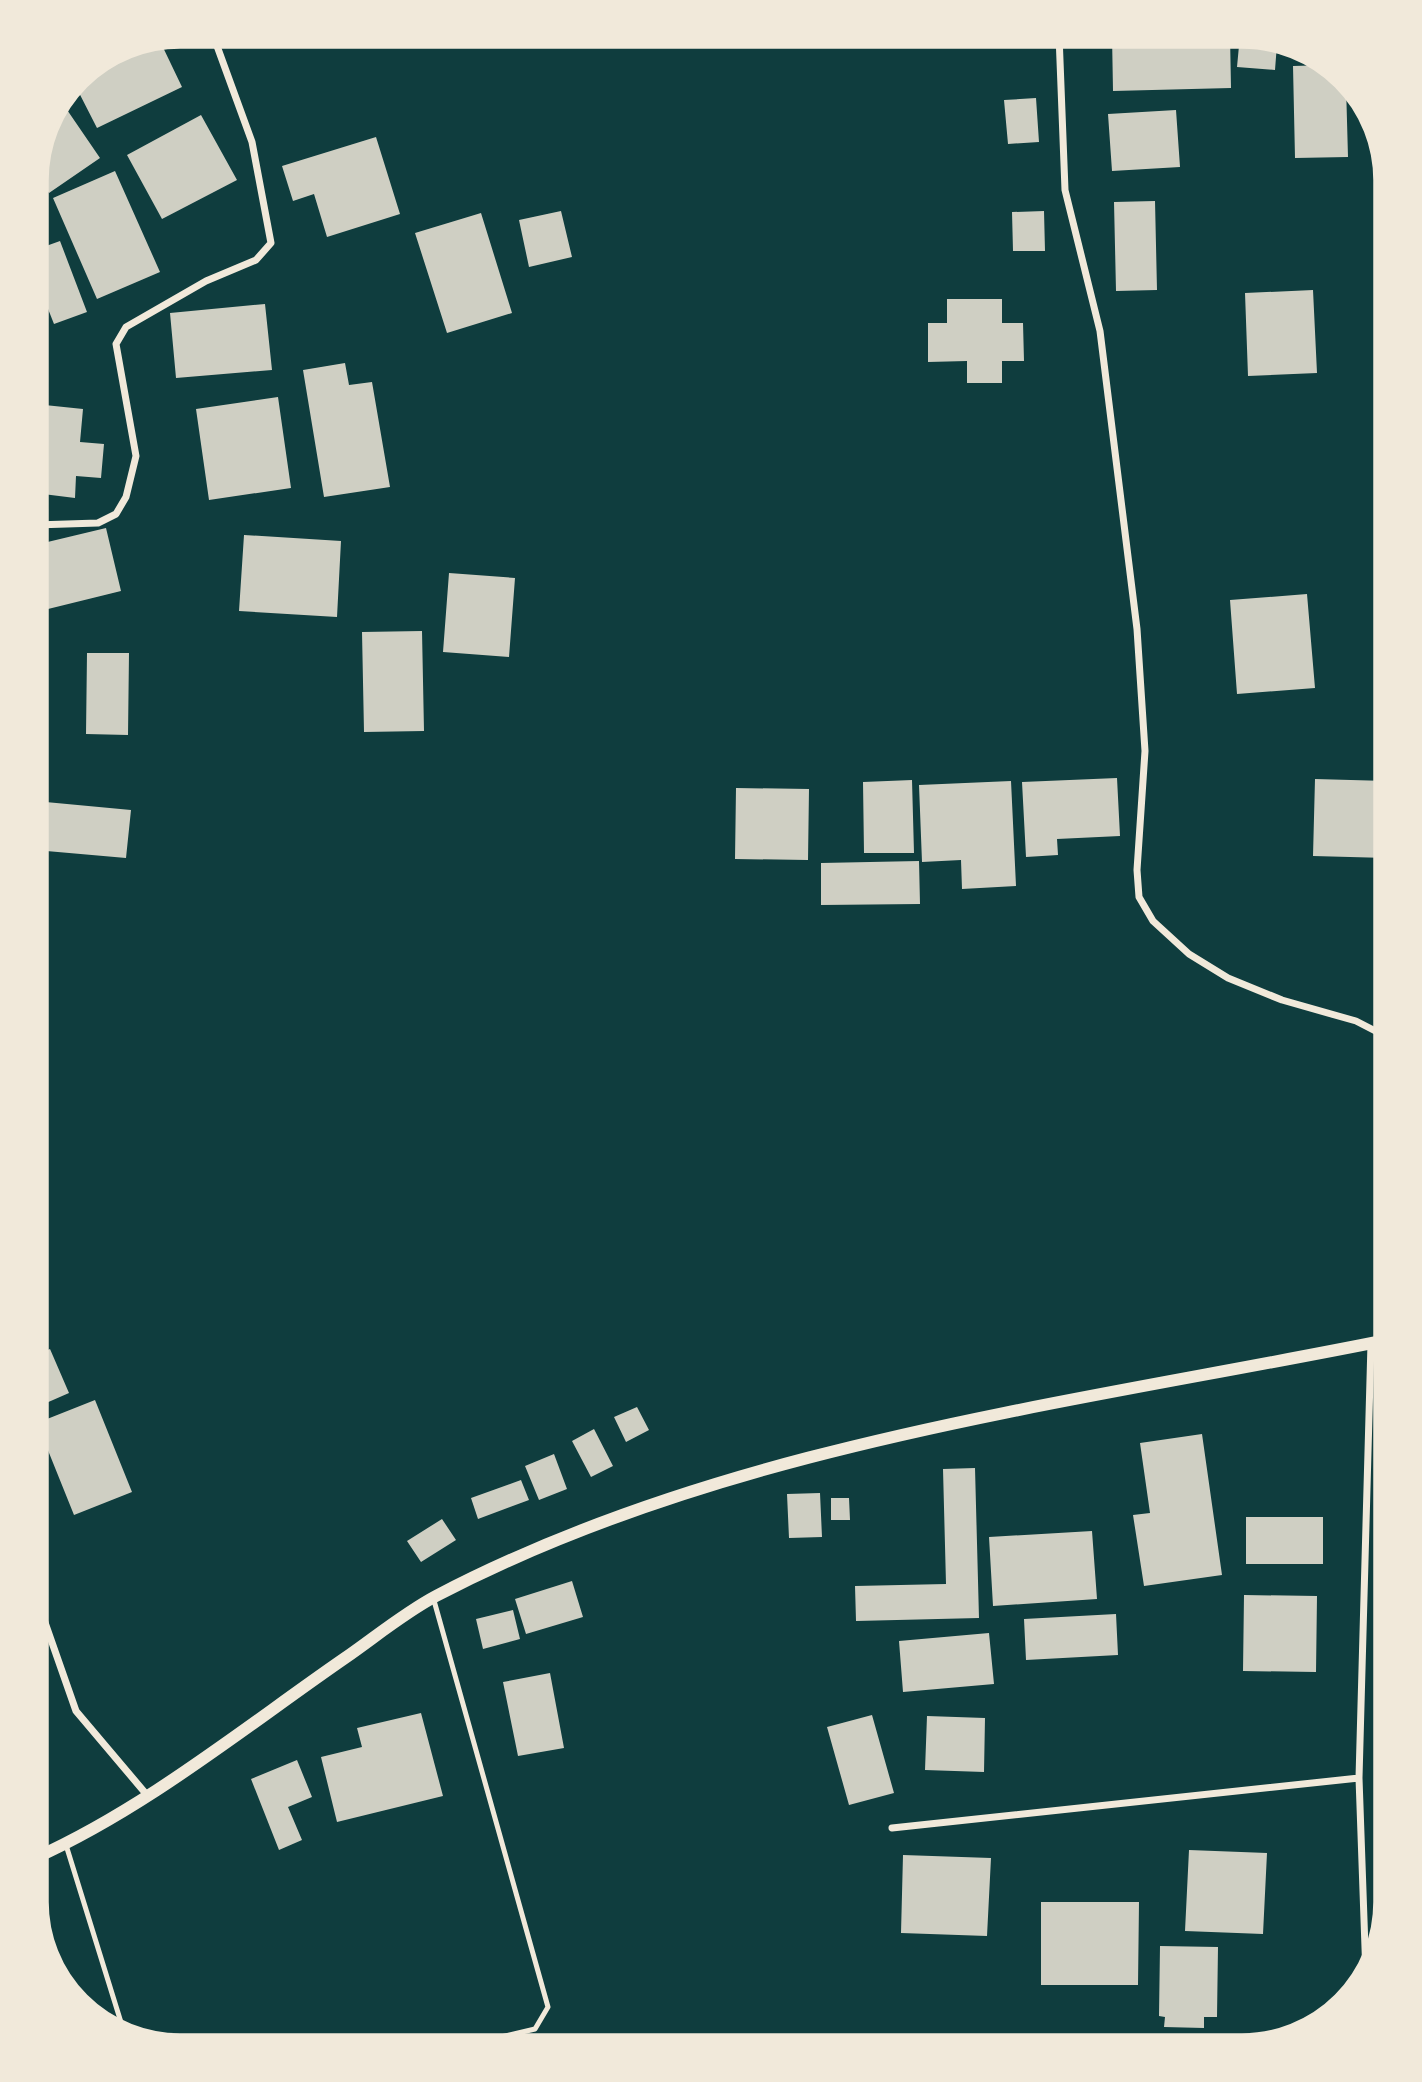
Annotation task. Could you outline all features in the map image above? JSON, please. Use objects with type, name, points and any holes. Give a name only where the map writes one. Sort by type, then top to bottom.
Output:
[{"type":"street","points":[[48,525],[98,523],[116,514],[126,497],[136,456],[116,344],[127,327],[205,281],[256,260],[271,243],[252,142],[218,48]]},
{"type":"street","points":[[1060,48],[1065,190],[1100,331],[1137,629],[1145,751],[1137,870],[1139,897],[1153,921],[1189,954],[1228,978],[1282,1000],[1356,1021],[1375,1031]]},
{"type":"street","points":[[47,1853],[147,1795],[433,1597],[589,1526],[776,1467],[968,1420],[1375,1342]]},
{"type":"street","points":[[1365,1952],[1359,1778],[1371,1343]]},
{"type":"street","points":[[47,1629],[76,1711],[147,1795]]},
{"type":"street","points":[[892,1828],[1359,1778]]},
{"type":"lane","points":[[433,1597],[548,2007],[535,2029],[513,2034]]},
{"type":"lane","points":[[66,1844],[121,2021]]},
{"type":"building","points":[[1112,48],[1230,48],[1231,88],[1113,91]]},
{"type":"building","points":[[1239,48],[1276,52],[1275,70],[1237,67]]},
{"type":"building","points":[[164,49],[182,87],[97,128],[79,94],[92,80],[129,57]]},
{"type":"building","points":[[1293,66],[1309,66],[1316,70],[1346,98],[1348,157],[1295,158]]},
{"type":"building","points":[[1036,98],[1039,142],[1008,144],[1004,100]]},
{"type":"building","points":[[67,110],[100,158],[49,193],[48,163],[57,129]]},
{"type":"building","points":[[1176,110],[1180,167],[1112,171],[1108,114]]},
{"type":"building","points":[[201,115],[237,180],[162,219],[127,155]]},
{"type":"building","points":[[376,137],[400,214],[327,237],[314,194],[293,201],[282,166]]},
{"type":"building","points":[[115,171],[160,272],[97,299],[53,198]]},
{"type":"building","points":[[1155,201],[1157,290],[1116,291],[1114,202]]},
{"type":"building","points":[[561,211],[572,257],[529,267],[519,220]]},
{"type":"building","points":[[1044,211],[1045,251],[1013,251],[1012,212]]},
{"type":"building","points":[[481,213],[512,313],[447,333],[415,233]]},
{"type":"building","points":[[60,241],[87,312],[54,324],[48,309],[48,245]]},
{"type":"building","points":[[1313,290],[1317,373],[1248,376],[1245,293]]},
{"type":"building","points":[[947,299],[1002,299],[1002,323],[1023,323],[1024,361],[1002,361],[1002,383],[967,383],[967,361],[928,362],[928,323],[947,323]]},
{"type":"building","points":[[265,304],[272,370],[176,378],[170,313]]},
{"type":"building","points":[[345,363],[349,385],[372,382],[390,487],[324,497],[303,370]]},
{"type":"building","points":[[278,397],[291,488],[209,500],[196,409]]},
{"type":"building","points":[[48,405],[83,409],[80,442],[104,444],[101,478],[76,476],[75,498],[48,495]]},
{"type":"building","points":[[106,528],[121,591],[48,609],[48,542]]},
{"type":"building","points":[[244,535],[341,541],[337,617],[239,611]]},
{"type":"building","points":[[449,573],[515,578],[509,657],[443,652]]},
{"type":"building","points":[[1307,594],[1315,688],[1237,694],[1230,600]]},
{"type":"building","points":[[422,631],[424,731],[364,732],[362,632]]},
{"type":"building","points":[[87,653],[129,653],[128,735],[86,734]]},
{"type":"building","points":[[1117,778],[1120,836],[1057,839],[1058,855],[1026,857],[1022,782]]},
{"type":"building","points":[[1315,779],[1375,781],[1375,858],[1313,856]]},
{"type":"building","points":[[912,780],[914,853],[864,853],[863,782]]},
{"type":"building","points":[[1011,781],[1016,886],[962,889],[961,860],[922,862],[919,785]]},
{"type":"building","points":[[736,788],[809,789],[808,860],[735,859]]},
{"type":"building","points":[[48,802],[131,810],[126,858],[48,851]]},
{"type":"building","points":[[919,861],[920,904],[821,905],[821,863]]},
{"type":"building","points":[[50,1349],[69,1393],[47,1402],[47,1350]]},
{"type":"building","points":[[95,1400],[132,1492],[74,1515],[47,1449],[47,1419]]},
{"type":"building","points":[[637,1407],[649,1430],[626,1442],[614,1417]]},
{"type":"building","points":[[594,1429],[613,1466],[591,1477],[572,1441]]},
{"type":"building","points":[[1202,1434],[1222,1575],[1144,1586],[1133,1515],[1150,1513],[1140,1443]]},
{"type":"building","points":[[554,1454],[567,1489],[539,1500],[525,1466]]},
{"type":"building","points":[[975,1468],[979,1618],[856,1621],[855,1586],[946,1584],[943,1469]]},
{"type":"building","points":[[521,1480],[529,1500],[478,1519],[471,1498]]},
{"type":"building","points":[[820,1493],[822,1537],[789,1538],[787,1494]]},
{"type":"building","points":[[831,1498],[849,1498],[850,1520],[831,1520]]},
{"type":"building","points":[[1246,1517],[1323,1517],[1323,1564],[1246,1564]]},
{"type":"building","points":[[442,1519],[456,1540],[421,1562],[407,1541]]},
{"type":"building","points":[[1092,1531],[1097,1599],[993,1606],[989,1537]]},
{"type":"building","points":[[572,1581],[583,1617],[526,1634],[515,1599]]},
{"type":"building","points":[[1244,1595],[1317,1596],[1316,1672],[1243,1671]]},
{"type":"building","points":[[513,1610],[520,1639],[483,1649],[476,1619]]},
{"type":"building","points":[[1116,1614],[1118,1655],[1026,1660],[1024,1619]]},
{"type":"building","points":[[989,1633],[994,1684],[903,1692],[899,1641]]},
{"type":"building","points":[[550,1673],[564,1748],[518,1756],[503,1682]]},
{"type":"building","points":[[421,1713],[443,1796],[337,1822],[321,1757],[362,1747],[357,1728]]},
{"type":"building","points":[[872,1715],[894,1793],[849,1805],[827,1727]]},
{"type":"building","points":[[927,1716],[985,1718],[984,1772],[925,1770]]},
{"type":"building","points":[[297,1760],[312,1797],[288,1807],[302,1840],[279,1850],[251,1779]]},
{"type":"building","points":[[1189,1850],[1267,1853],[1263,1934],[1185,1931]]},
{"type":"building","points":[[903,1855],[991,1858],[987,1936],[901,1933]]},
{"type":"building","points":[[1041,1902],[1139,1902],[1138,1985],[1041,1985]]},
{"type":"building","points":[[1160,1946],[1218,1947],[1217,2017],[1204,2017],[1204,2028],[1164,2027],[1165,2017],[1159,2016]]}]
